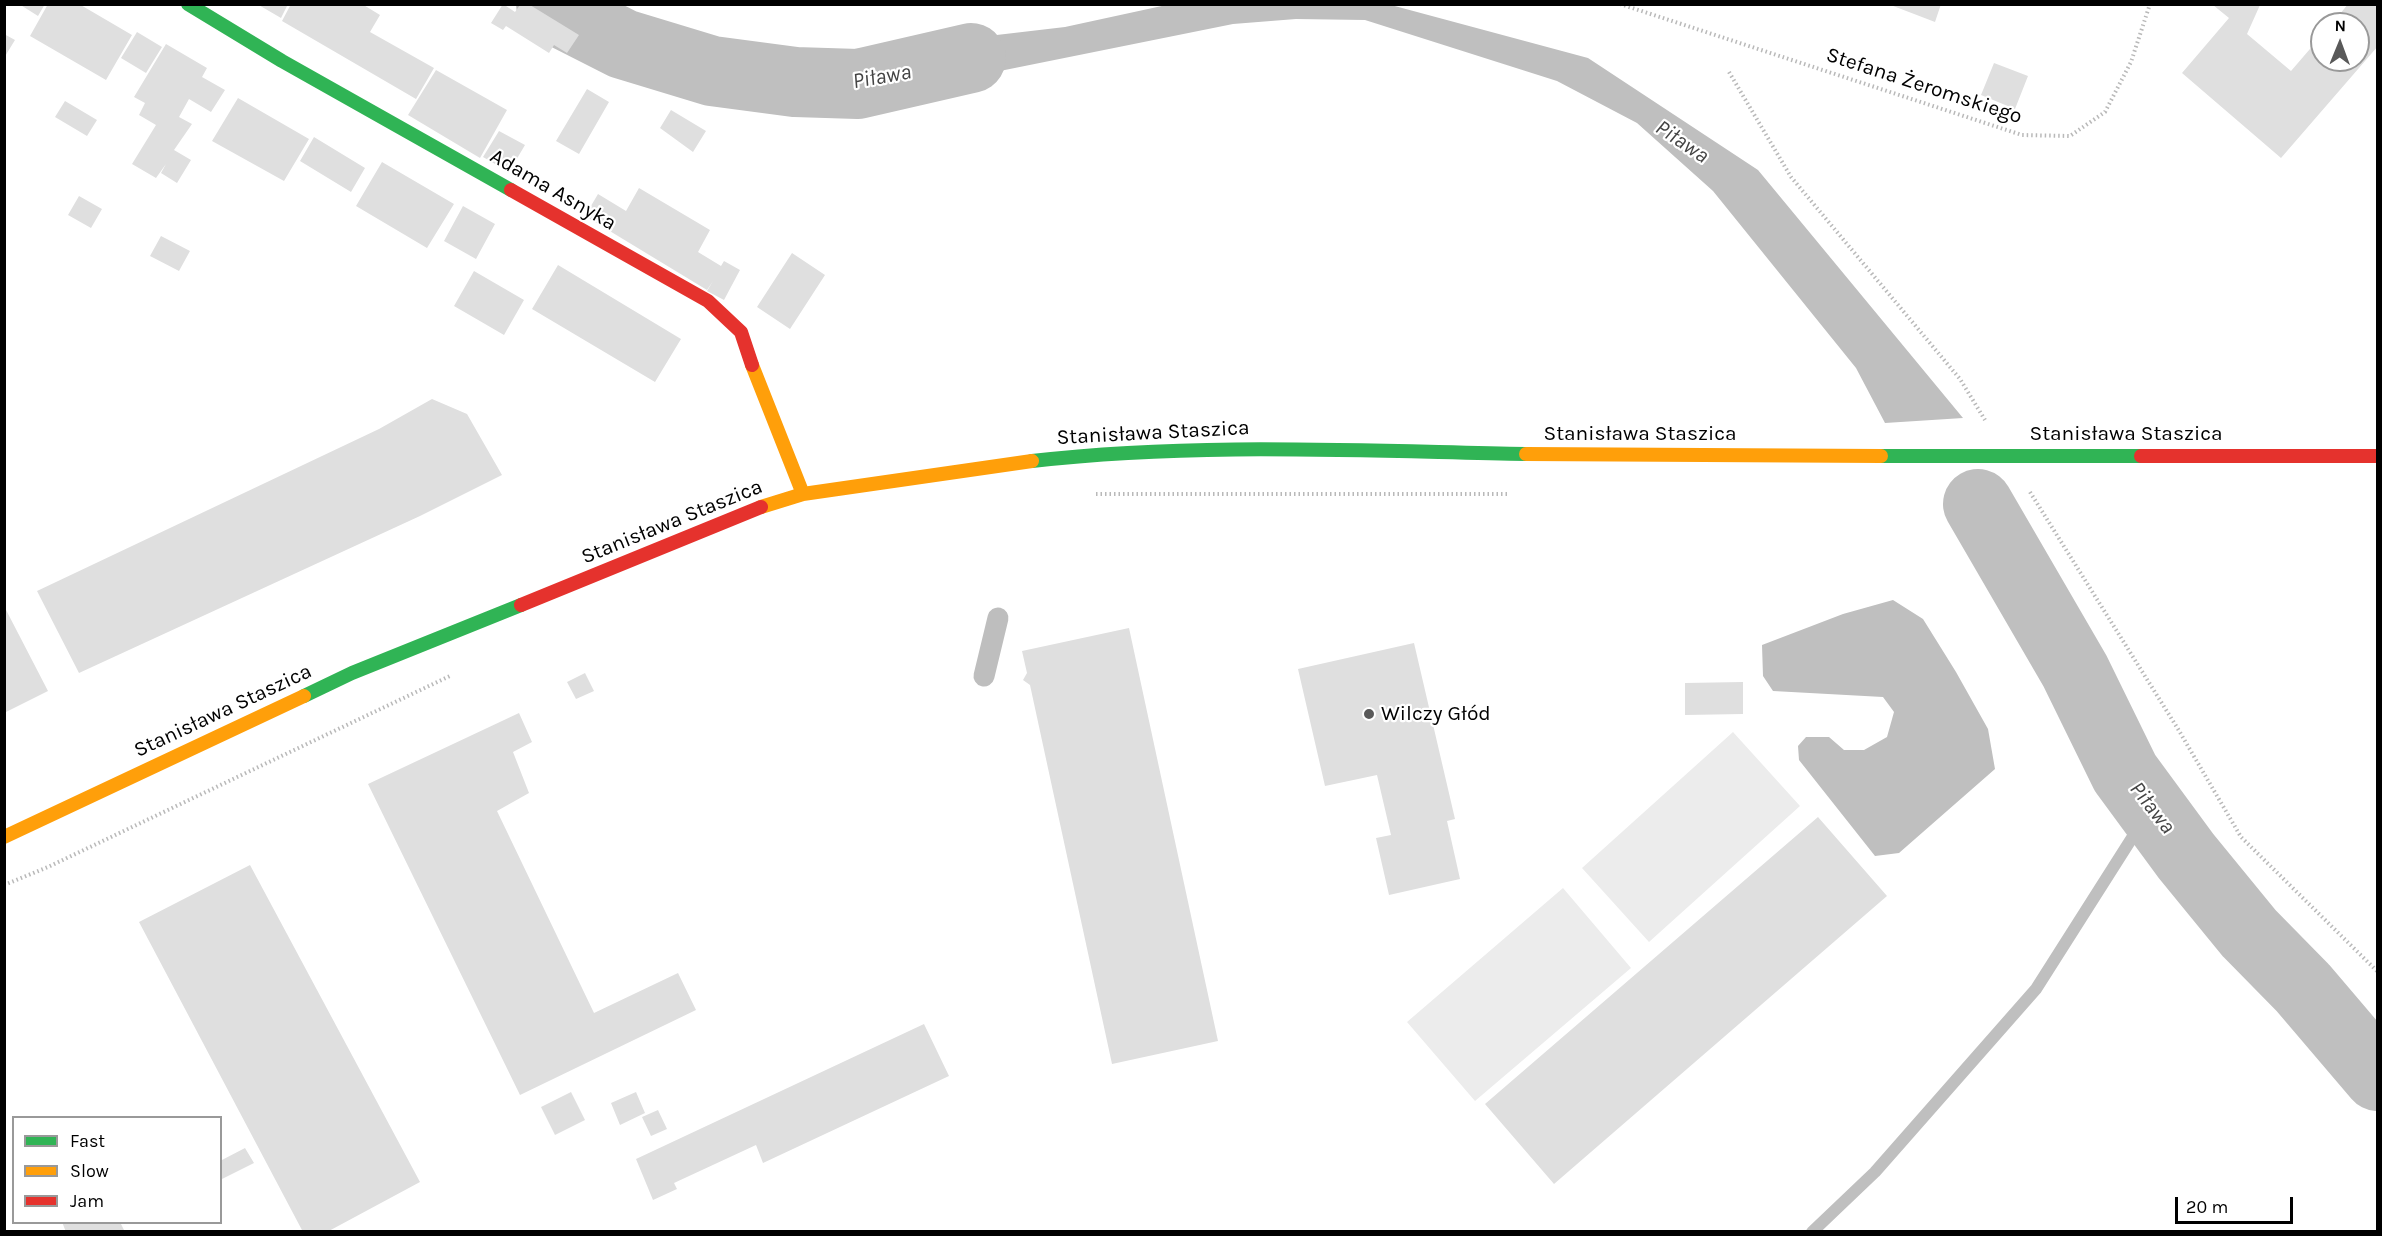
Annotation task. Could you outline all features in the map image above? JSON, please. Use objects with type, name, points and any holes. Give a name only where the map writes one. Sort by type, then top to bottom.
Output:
[{"type":"main road","name":"Adama Asnyka","points":[[188,4],[282,61],[708,301],[741,333],[768,409],[803,494]]},
{"type":"main road","name":"Stanisława Staszica","points":[[4,837],[352,673],[765,506],[803,494],[943,472],[1102,453],[1273,449],[1600,456],[2378,456]]},
{"type":"lane","points":[[984,676],[998,618]]},
{"type":"path","name":"Stefana Żeromskiego","points":[[1620,4],[2022,135],[2070,136],[2105,112],[2131,62],[2150,4]]},
{"type":"path","points":[[1729,72],[1791,177],[1960,379],[1986,421]]},
{"type":"path","points":[[2036,488],[2026,488],[2178,729],[2241,837],[2378,972]]},
{"type":"path","points":[[1093,494],[1517,494]]},
{"type":"path","points":[[4,885],[48,867],[454,674]]},
{"type":"shaded area","points":[[1733,732],[1800,806],[1649,942],[1582,868]]},
{"type":"shaded area","points":[[1563,888],[1631,968],[1475,1101],[1407,1022]]},
{"type":"water","points":[[1171,4],[1391,5],[1588,58],[1758,170],[1963,418],[1885,423],[1856,368],[1713,191],[1637,123],[1557,81],[1365,20],[1296,19],[1233,24],[980,75],[729,88],[590,47],[541,5],[601,5],[642,35],[766,62],[1065,27]]},
{"type":"water","points":[[1893,600],[1923,619],[1956,672],[1988,729],[1995,769],[1899,853],[1875,856],[1799,760],[1798,746],[1806,737],[1829,737],[1844,750],[1864,750],[1887,737],[1894,712],[1883,697],[1773,691],[1763,676],[1762,645],[1843,614]]},
{"type":"building","points":[[19,4],[45,4],[38,16]]},
{"type":"building","points":[[48,4],[79,4],[132,35],[106,80],[30,36]]},
{"type":"building","points":[[257,4],[288,4],[281,18]]},
{"type":"building","points":[[291,4],[362,4],[380,15],[370,32],[434,68],[416,99],[282,21]]},
{"type":"building","points":[[503,4],[515,12],[520,5],[530,5],[579,35],[567,53],[554,45],[549,53],[506,26],[503,30],[491,23]]},
{"type":"building","points":[[1888,4],[1941,4],[1935,22]]},
{"type":"building","points":[[2348,4],[2378,4],[2378,46],[2370,55],[2370,12],[2342,12]]},
{"type":"building","points":[[2213,5],[2260,5],[2247,34],[2291,71],[2310,49],[2310,72],[2355,72],[2281,158],[2182,73],[2229,18]]},
{"type":"building","points":[[137,32],[162,47],[146,73],[121,58]]},
{"type":"building","points":[[4,34],[15,40],[4,58]]},
{"type":"building","points":[[166,44],[207,68],[202,77],[225,90],[211,112],[189,99],[179,117],[192,124],[174,150],[191,160],[177,183],[161,173],[166,164],[156,178],[132,164],[156,125],[139,115],[145,103],[134,97]]},
{"type":"building","points":[[1994,63],[2028,76],[2015,109],[1981,95]]},
{"type":"building","points":[[436,70],[507,110],[480,158],[408,115]]},
{"type":"building","points":[[587,89],[609,102],[579,154],[556,141]]},
{"type":"building","points":[[238,98],[309,139],[284,181],[212,141]]},
{"type":"building","points":[[65,101],[97,120],[87,136],[55,117]]},
{"type":"building","points":[[671,110],[706,131],[693,152],[660,128]]},
{"type":"building","points":[[499,131],[525,145],[509,172],[483,157]]},
{"type":"building","points":[[314,137],[365,168],[351,192],[300,161]]},
{"type":"building","points":[[382,162],[454,204],[427,248],[356,206]]},
{"type":"building","points":[[639,188],[710,230],[698,252],[721,266],[724,261],[740,270],[724,300],[707,291],[713,281],[707,290],[585,216],[598,194],[626,211]]},
{"type":"building","points":[[79,196],[102,209],[91,228],[68,215]]},
{"type":"building","points":[[463,206],[495,224],[476,259],[444,241]]},
{"type":"building","points":[[161,236],[190,251],[179,271],[150,256]]},
{"type":"building","points":[[792,253],[825,275],[790,329],[757,307]]},
{"type":"building","points":[[558,265],[681,339],[655,382],[532,309]]},
{"type":"building","points":[[474,271],[524,300],[504,335],[454,306]]},
{"type":"building","points":[[432,399],[467,414],[502,475],[420,516],[79,673],[37,591],[379,429]]},
{"type":"building","points":[[4,606],[48,691],[4,713]]},
{"type":"building","points":[[1129,628],[1218,1041],[1112,1064],[1030,685],[1023,680],[1027,673],[1022,651]]},
{"type":"building","name":"Wilczy Głód","points":[[1414,643],[1455,819],[1447,821],[1460,879],[1389,895],[1376,838],[1391,835],[1377,775],[1325,786],[1298,669]]},
{"type":"building","points":[[585,673],[594,691],[576,699],[567,682]]},
{"type":"building","points":[[1743,682],[1743,714],[1685,715],[1685,683]]},
{"type":"building","points":[[519,713],[532,742],[513,752],[529,793],[497,811],[594,1013],[678,973],[696,1010],[520,1095],[368,784]]},
{"type":"building","points":[[1818,817],[1887,896],[1554,1184],[1485,1104]]},
{"type":"building","points":[[250,865],[420,1182],[327,1232],[303,1232],[139,922]]},
{"type":"building","points":[[924,1024],[949,1076],[763,1163],[756,1145],[674,1183],[677,1189],[653,1200],[636,1159]]},
{"type":"building","points":[[571,1092],[585,1120],[555,1135],[541,1107]]},
{"type":"building","points":[[636,1092],[645,1113],[620,1125],[611,1103]]},
{"type":"building","points":[[658,1110],[667,1129],[651,1136],[642,1117]]},
{"type":"building","points":[[245,1148],[254,1163],[222,1179],[222,1160]]},
{"type":"building","points":[[63,1224],[121,1224],[125,1232],[66,1232]]},
{"type":"waterway","name":"Piława","points":[[551,4],[558,11],[623,44],[712,71],[795,82],[858,84],[971,58]]},
{"type":"waterway","name":"Piława","points":[[1978,504],[2075,671],[2125,773],[2186,856],[2249,933],[2303,988],[2378,1076]]},
{"type":"waterway","points":[[1812,1232],[1875,1172],[2036,989],[2151,808]]},
{"type":"traffic: fast","points":[[188,4],[282,61],[511,190]]},
{"type":"traffic: fast","points":[[1032,461],[1155,451],[1279,449],[1526,454]]},
{"type":"traffic: fast","points":[[1881,456],[2141,456]]},
{"type":"traffic: fast","points":[[304,696],[352,673],[521,605]]},
{"type":"traffic: slow","points":[[752,365],[803,494]]},
{"type":"traffic: slow","points":[[1526,454],[1881,456]]},
{"type":"traffic: slow","points":[[761,507],[803,494],[1032,461]]},
{"type":"traffic: slow","points":[[4,837],[304,696]]},
{"type":"traffic: jam","points":[[511,190],[708,301],[741,332],[752,365]]},
{"type":"traffic: jam","points":[[2141,456],[2378,456]]},
{"type":"traffic: jam","points":[[521,605],[761,507]]},
{"type":"place","name":"Wilczy Głód","points":[[1369,714]]}]
